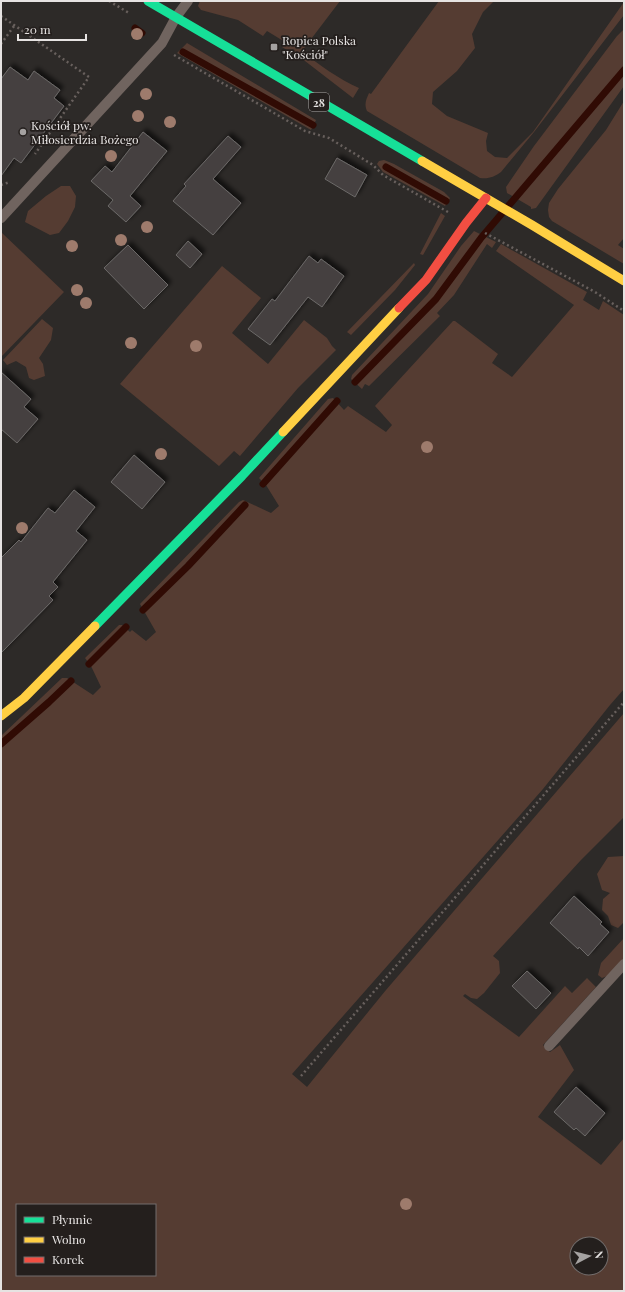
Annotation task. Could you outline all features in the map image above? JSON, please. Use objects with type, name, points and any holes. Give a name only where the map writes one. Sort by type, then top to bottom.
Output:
[{"type":"street","name":"28","points":[[148,1],[516,216],[624,281]]},
{"type":"street","points":[[1,716],[24,698],[280,436],[426,280],[466,223],[488,200]]},
{"type":"lane","points":[[1,218],[162,43],[176,17],[188,1]]},
{"type":"lane","points":[[549,1046],[624,964]]},
{"type":"path","points":[[108,1],[135,16]]},
{"type":"path","points":[[1,16],[89,77],[35,155]]},
{"type":"path","points":[[1,44],[14,26]]},
{"type":"path","points":[[162,43],[169,53],[305,131],[328,138],[373,165],[382,175],[466,223]]},
{"type":"path","points":[[1,185],[17,180]]},
{"type":"path","points":[[492,236],[595,292],[624,311]]},
{"type":"path","points":[[301,1076],[624,702]]},
{"type":"shaded area","points":[[200,1],[340,1],[302,51],[329,71],[359,88],[353,98],[305,61],[282,47],[285,42],[267,31],[263,36],[238,20],[201,10],[198,6]]},
{"type":"shaded area","points":[[439,1],[494,1],[483,12],[472,34],[475,48],[457,71],[433,92],[432,104],[447,116],[488,133],[486,141],[487,151],[495,157],[507,158],[533,132],[624,2],[624,15],[534,132],[501,172],[491,177],[480,178],[366,109],[366,102],[369,93],[371,94]]},
{"type":"shaded area","points":[[624,29],[624,86],[536,208],[531,209],[531,207],[507,193],[506,187],[534,146],[617,36]]},
{"type":"shaded area","points":[[187,43],[316,120],[311,130],[177,53]]},
{"type":"shaded area","points":[[624,101],[624,238],[618,245],[624,249],[624,264],[552,221],[549,217],[548,210],[549,203],[558,189],[606,130]]},
{"type":"shaded area","points":[[384,160],[444,192],[450,198],[445,206],[383,172],[377,164],[379,161]]},
{"type":"shaded area","points":[[61,186],[70,186],[76,196],[75,207],[68,221],[59,233],[50,235],[25,222],[28,211]]},
{"type":"shaded area","points":[[441,213],[445,216],[423,255],[420,254]]},
{"type":"shaded area","points":[[474,231],[496,242],[492,248],[487,244],[454,295],[437,313],[440,316],[369,386],[365,384],[362,389],[351,379],[352,375],[428,294],[461,246]]},
{"type":"shaded area","points":[[1,232],[64,292],[1,357]]},
{"type":"shaded area","points":[[501,244],[587,292],[583,300],[599,310],[603,301],[624,315],[624,689],[543,789],[292,1074],[307,1087],[386,990],[624,713],[624,817],[581,860],[493,956],[499,961],[500,973],[484,993],[477,999],[471,998],[465,994],[463,996],[519,1037],[565,986],[572,993],[587,978],[596,987],[543,1045],[550,1052],[560,1045],[574,1070],[538,1117],[601,1165],[624,1138],[624,1291],[1,1291],[1,736],[62,678],[67,678],[93,695],[101,687],[91,666],[85,658],[119,625],[122,625],[130,632],[132,630],[146,641],[156,632],[140,604],[239,502],[243,500],[271,513],[279,506],[266,485],[259,478],[328,399],[333,398],[344,410],[348,406],[386,432],[392,425],[375,406],[453,321],[498,354],[492,363],[512,377],[574,305],[496,251]]},
{"type":"shaded area","points":[[414,263],[415,265],[395,290],[351,335],[347,332]]},
{"type":"shaded area","points":[[222,266],[261,298],[232,333],[268,364],[304,320],[327,338],[336,350],[298,388],[240,456],[234,451],[219,466],[120,384]]},
{"type":"shaded area","points":[[42,319],[53,328],[51,340],[39,358],[43,364],[45,376],[34,380],[29,378],[26,367],[16,361],[7,365],[3,360]]},
{"type":"shaded area","points":[[624,856],[624,922],[618,928],[611,925],[608,916],[602,910],[603,899],[610,893],[602,890],[597,874],[608,857]]},
{"type":"shaded area","points":[[624,938],[624,960],[610,975],[602,978],[598,975],[601,963]]},
{"type":"building","name":"Kościół pw. Miłosierdzia Bożego","points":[[10,67],[28,80],[34,71],[60,90],[54,98],[64,106],[21,163],[14,158],[1,176],[1,79]]},
{"type":"building","points":[[143,132],[167,151],[130,196],[141,206],[126,222],[108,206],[113,200],[91,181],[105,166],[112,172]]},
{"type":"building","points":[[228,136],[241,147],[213,179],[241,203],[213,235],[173,201],[186,186],[184,184]]},
{"type":"building","points":[[337,158],[367,175],[355,197],[325,179]]},
{"type":"building","points":[[188,241],[202,254],[190,268],[176,255]]},
{"type":"building","points":[[128,245],[168,285],[144,309],[104,268]]},
{"type":"building","points":[[309,256],[318,263],[321,259],[344,276],[322,307],[308,297],[270,345],[248,329],[272,299],[275,301]]},
{"type":"building","points":[[1,372],[31,399],[24,407],[38,419],[17,443],[1,429]]},
{"type":"building","points":[[134,455],[165,482],[142,509],[111,482]]},
{"type":"building","points":[[74,490],[95,507],[76,531],[87,540],[53,582],[58,587],[49,596],[53,600],[1,653],[1,558],[19,540],[21,542],[48,508],[55,513]]},
{"type":"building","points":[[574,896],[602,922],[600,924],[609,932],[588,956],[579,947],[578,949],[550,923]]},
{"type":"building","points":[[527,971],[551,993],[536,1009],[512,986]]},
{"type":"building","points":[[576,1087],[605,1113],[585,1136],[576,1128],[574,1130],[554,1112]]},
{"type":"waterway","points":[[135,28],[142,33]]},
{"type":"waterway","points":[[183,52],[313,125]]},
{"type":"waterway","points":[[355,382],[436,299],[481,238],[624,70]]},
{"type":"waterway","points":[[386,167],[446,201]]},
{"type":"waterway","points":[[263,484],[337,401]]},
{"type":"waterway","points":[[143,610],[188,566],[245,505]]},
{"type":"waterway","points":[[89,664],[126,627]]},
{"type":"waterway","points":[[1,744],[71,681]]},
{"type":"traffic: fast","points":[[148,1],[422,161]]},
{"type":"traffic: fast","points":[[95,626],[283,432]]},
{"type":"traffic: slow","points":[[422,161],[624,281]]},
{"type":"traffic: slow","points":[[283,432],[399,308]]},
{"type":"traffic: slow","points":[[1,716],[24,698],[95,626]]},
{"type":"traffic: jam","points":[[399,308],[426,280],[466,223],[486,198]]},
{"type":"place","name":"Ropica Polska \"Kościół\"","points":[[274,47]]},
{"type":"place","name":"Kościół pw. Miłosierdzia Bożego","points":[[23,132]]}]
